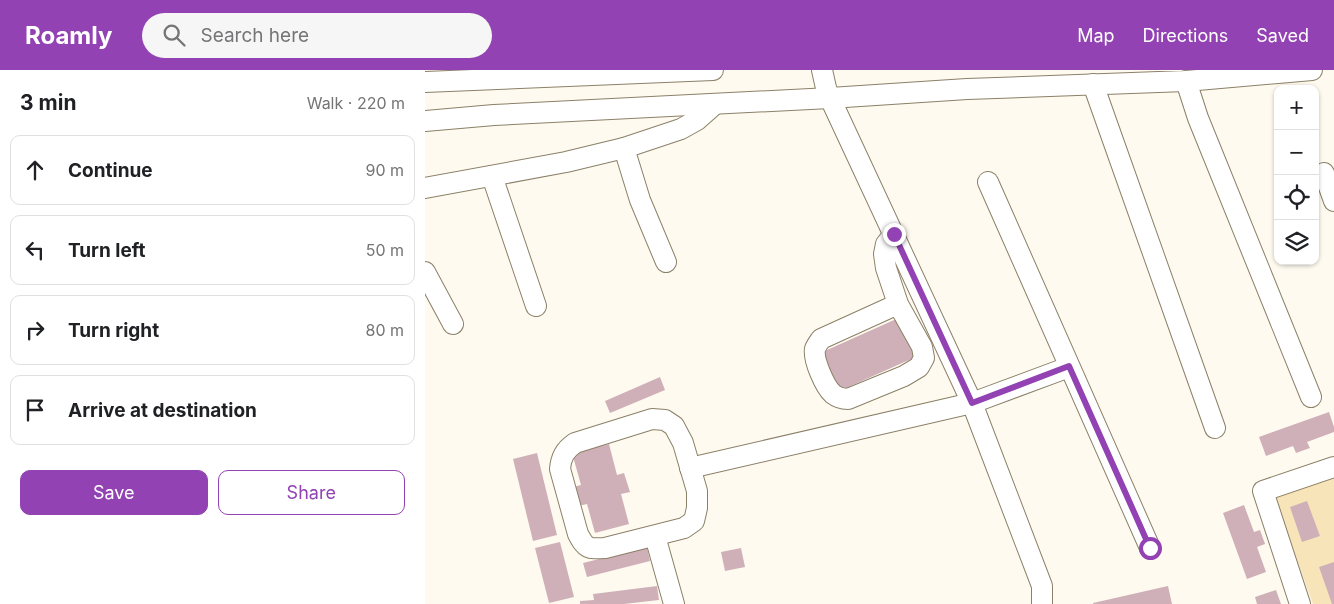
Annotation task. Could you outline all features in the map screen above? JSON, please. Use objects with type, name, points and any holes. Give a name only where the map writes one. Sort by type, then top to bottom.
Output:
[{"type":"street","points":[[425,82],[713,70]]},
{"type":"street","points":[[425,121],[494,115],[715,104],[825,82],[967,89],[1275,77],[1312,70]]},
{"type":"street","points":[[1186,81],[1198,118],[1311,397]]},
{"type":"street","points":[[825,82],[972,403],[1043,586],[1042,604]]},
{"type":"street","points":[[1093,84],[1215,428]]},
{"type":"street","points":[[425,188],[566,162],[625,148],[681,129],[697,120],[715,104]]},
{"type":"street","points":[[625,148],[640,200],[666,262]]},
{"type":"street","points":[[1324,168],[1334,201]]},
{"type":"street","points":[[492,176],[536,306]]},
{"type":"street","points":[[988,182],[1150,548]]},
{"type":"street","points":[[894,234],[886,244],[884,254],[886,268],[899,304],[922,347],[924,358],[919,367],[904,376],[848,399],[840,399],[832,394],[815,360],[815,348],[821,339],[899,304]]},
{"type":"street","points":[[425,272],[453,324]]},
{"type":"street","points":[[690,468],[972,403],[1069,366]]},
{"type":"street","points":[[652,419],[665,420],[674,426],[683,443],[697,491],[697,508],[694,521],[683,528],[655,536],[605,548],[591,549],[583,543],[578,534],[560,469],[565,450],[575,443],[652,419]]},
{"type":"street","points":[[1300,604],[1263,491],[1334,467]]},
{"type":"street","points":[[655,536],[674,604]]},
{"type":"shaded area","points":[[1334,475],[1334,604],[1313,604],[1274,496]]},
{"type":"building","points":[[903,316],[920,355],[835,393],[818,354]]},
{"type":"building","points":[[660,377],[665,390],[610,413],[605,401]]},
{"type":"building","points":[[1329,412],[1334,432],[1307,442],[1310,448],[1296,453],[1293,446],[1266,456],[1259,437]]},
{"type":"building","points":[[609,444],[617,475],[624,473],[630,492],[621,494],[629,524],[595,533],[587,504],[574,507],[569,488],[581,485],[572,453]]},
{"type":"building","points":[[537,453],[557,535],[533,541],[513,459]]},
{"type":"building","points":[[1307,501],[1320,536],[1302,542],[1290,507]]},
{"type":"building","points":[[1244,505],[1254,532],[1260,530],[1265,544],[1257,547],[1266,572],[1247,579],[1223,513]]},
{"type":"building","points":[[560,542],[574,597],[549,603],[535,548]]},
{"type":"building","points":[[647,547],[650,561],[587,577],[583,563]]},
{"type":"building","points":[[741,548],[745,567],[725,571],[721,552]]},
{"type":"building","points":[[1334,562],[1334,604],[1332,604],[1319,567]]},
{"type":"building","points":[[657,586],[659,600],[624,604],[580,604],[580,601],[594,600],[593,594]]},
{"type":"building","points":[[1168,586],[1172,604],[1093,604],[1093,603]]},
{"type":"building","points":[[1276,590],[1281,604],[1257,604],[1255,597]]},
{"type":"route","points":[[894,234],[972,403],[1069,366],[1150,548]]}]
